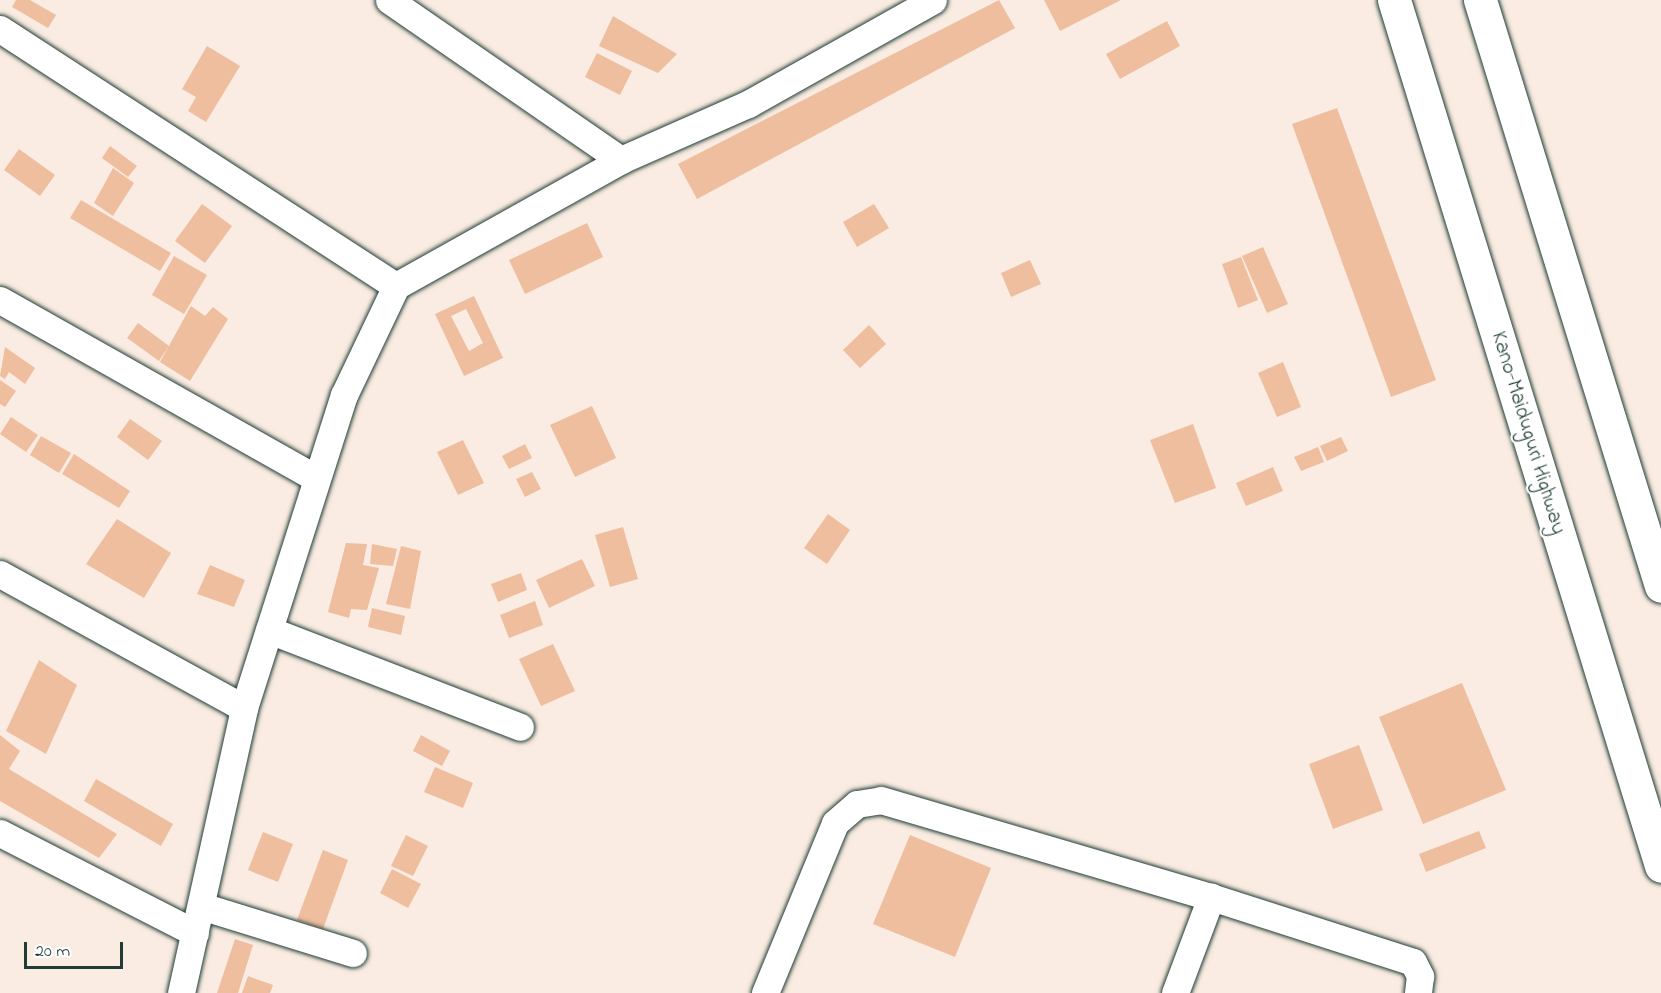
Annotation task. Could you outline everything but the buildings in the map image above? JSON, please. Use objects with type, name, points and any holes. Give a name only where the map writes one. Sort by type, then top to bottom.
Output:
[{"type":"highway","name":"Kano-Maiduguri Highway","points":[[1395,0],[1661,866]]},
{"type":"highway","points":[[1480,0],[1661,586]]},
{"type":"street","points":[[389,0],[621,160]]},
{"type":"street","points":[[181,993],[244,708],[344,395],[396,286],[621,160],[748,104],[933,0]]},
{"type":"street","points":[[0,28],[396,286]]},
{"type":"street","points":[[0,300],[316,478]]},
{"type":"street","points":[[0,574],[244,708]]},
{"type":"street","points":[[269,630],[520,727]]},
{"type":"street","points":[[765,993],[835,823],[857,804],[881,800],[1210,897],[1413,962],[1420,976],[1418,993]]},
{"type":"street","points":[[0,833],[195,933]]},
{"type":"street","points":[[1175,993],[1210,897]]},
{"type":"street","points":[[201,906],[353,953]]}]
